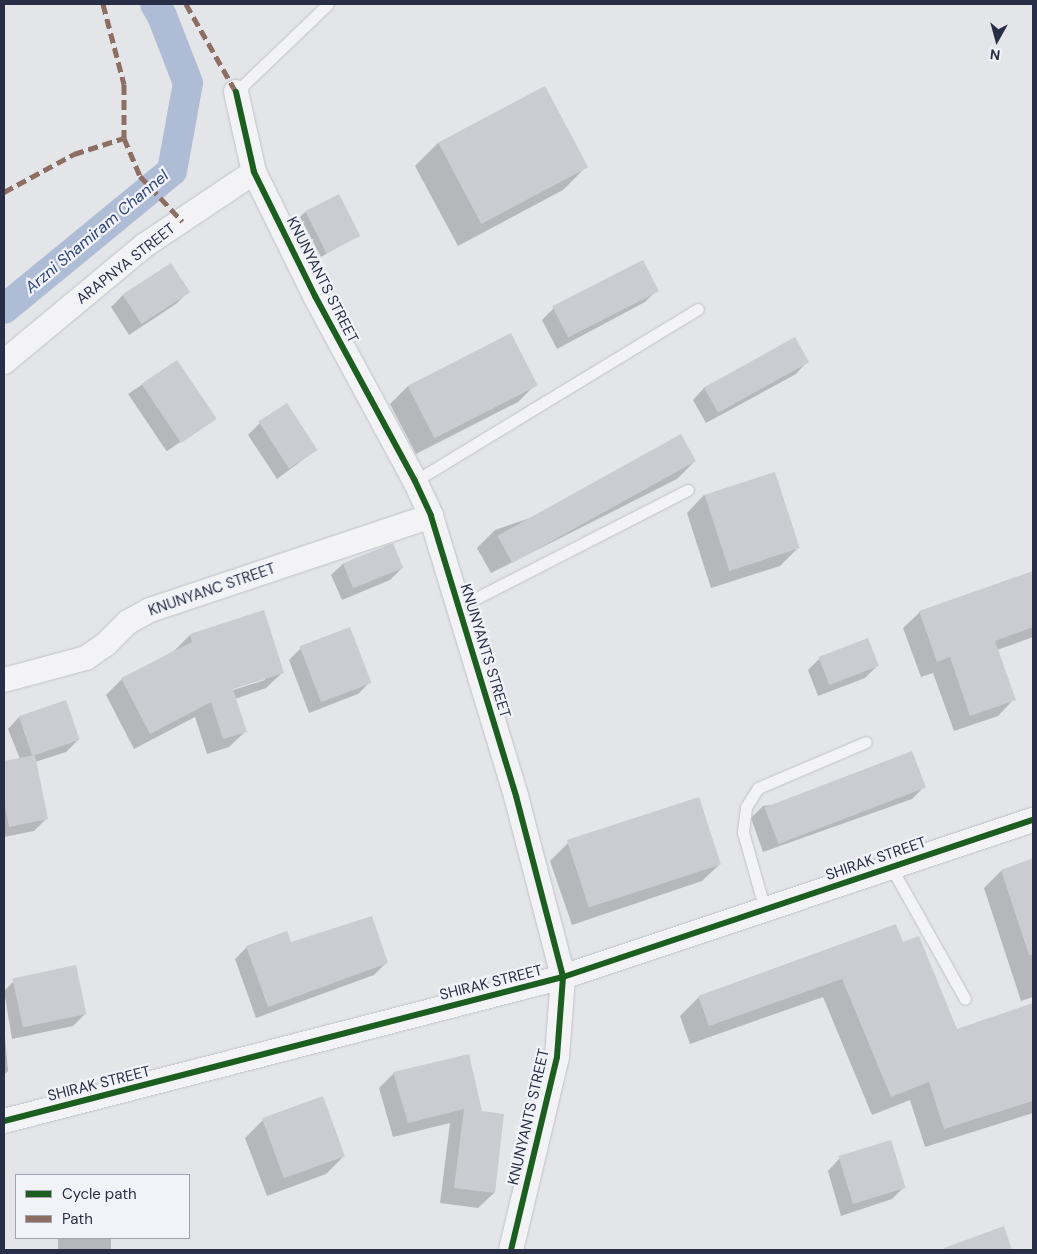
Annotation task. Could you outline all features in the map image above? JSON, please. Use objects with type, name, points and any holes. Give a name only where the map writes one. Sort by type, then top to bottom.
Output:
[{"type":"street","name":"KNUNYANTS STREET","points":[[236,92],[254,172],[314,296],[416,481],[431,516],[516,796],[563,977],[557,1056],[511,1250]]},
{"type":"street","name":"ARAPNYA STREET","points":[[4,362],[146,245],[254,172]]},
{"type":"street","name":"KNUNYANC STREET","points":[[4,680],[86,658],[106,644],[128,622],[150,610],[431,516]]},
{"type":"street","name":"SHIRAK STREET","points":[[4,1122],[563,977],[1033,820]]},
{"type":"lane","points":[[236,92],[328,4]]},
{"type":"lane","points":[[416,481],[698,309]]},
{"type":"lane","points":[[459,607],[688,490]]},
{"type":"lane","points":[[765,910],[743,832],[746,807],[758,788],[866,742]]},
{"type":"lane","points":[[891,867],[964,999]]},
{"type":"building","points":[[545,86],[588,167],[481,224],[438,143]]},
{"type":"building","points":[[339,194],[360,236],[326,253],[305,211]]},
{"type":"building","points":[[643,260],[659,291],[568,337],[552,306]]},
{"type":"building","points":[[171,263],[190,292],[141,324],[122,295]]},
{"type":"building","points":[[511,333],[538,386],[434,438],[408,386]]},
{"type":"building","points":[[795,337],[809,362],[718,413],[704,387]]},
{"type":"building","points":[[177,360],[217,419],[181,443],[141,384]]},
{"type":"building","points":[[287,403],[317,450],[289,468],[258,422]]},
{"type":"building","points":[[681,434],[696,461],[512,563],[497,536]]},
{"type":"building","points":[[775,472],[800,548],[729,571],[705,495]]},
{"type":"building","points":[[393,543],[403,568],[353,588],[343,563]]},
{"type":"building","points":[[1033,571],[1033,627],[995,641],[1016,700],[970,716],[950,657],[937,662],[919,611]]},
{"type":"building","points":[[264,610],[284,673],[233,689],[247,732],[223,739],[211,702],[150,734],[121,678],[192,642],[190,634]]},
{"type":"building","points":[[350,627],[372,683],[321,702],[300,646]]},
{"type":"building","points":[[868,638],[879,666],[829,685],[819,657]]},
{"type":"building","points":[[66,700],[80,740],[32,756],[19,716]]},
{"type":"building","points":[[912,751],[926,787],[778,844],[764,808]]},
{"type":"building","points":[[35,755],[48,819],[9,827],[4,801],[4,761]]},
{"type":"building","points":[[699,797],[721,865],[589,907],[567,840]]},
{"type":"building","points":[[1033,858],[1033,955],[1029,955],[1001,870]]},
{"type":"building","points":[[372,916],[388,963],[268,1007],[246,946],[287,931],[291,942]]},
{"type":"building","points":[[896,924],[903,942],[919,936],[957,1029],[1033,1003],[1033,1101],[944,1129],[929,1082],[891,1097],[842,979],[709,1026],[698,996]]},
{"type":"building","points":[[76,965],[86,1014],[23,1027],[12,979]]},
{"type":"building","points":[[469,1054],[482,1111],[504,1114],[495,1193],[454,1188],[464,1109],[408,1123],[393,1072]]},
{"type":"building","points":[[323,1096],[345,1156],[284,1178],[262,1118]]},
{"type":"building","points":[[891,1140],[906,1188],[853,1204],[838,1156]]},
{"type":"building","points":[[1004,1226],[1012,1250],[945,1250],[944,1248]]},
{"type":"waterway","name":"Arzni Shamiram Channel","points":[[4,309],[172,171],[188,83],[162,16],[155,4]]},
{"type":"marked path","points":[[103,4],[124,84],[124,138],[140,176],[182,221]]},
{"type":"marked path","points":[[186,4],[236,92]]},
{"type":"marked path","points":[[4,192],[74,154],[124,138]]},
{"type":"cycle path","points":[[236,92],[254,172],[315,296],[415,481],[431,516],[516,796],[563,977],[557,1057],[511,1250]]},
{"type":"cycle path","points":[[4,1121],[563,977],[1033,820]]}]
